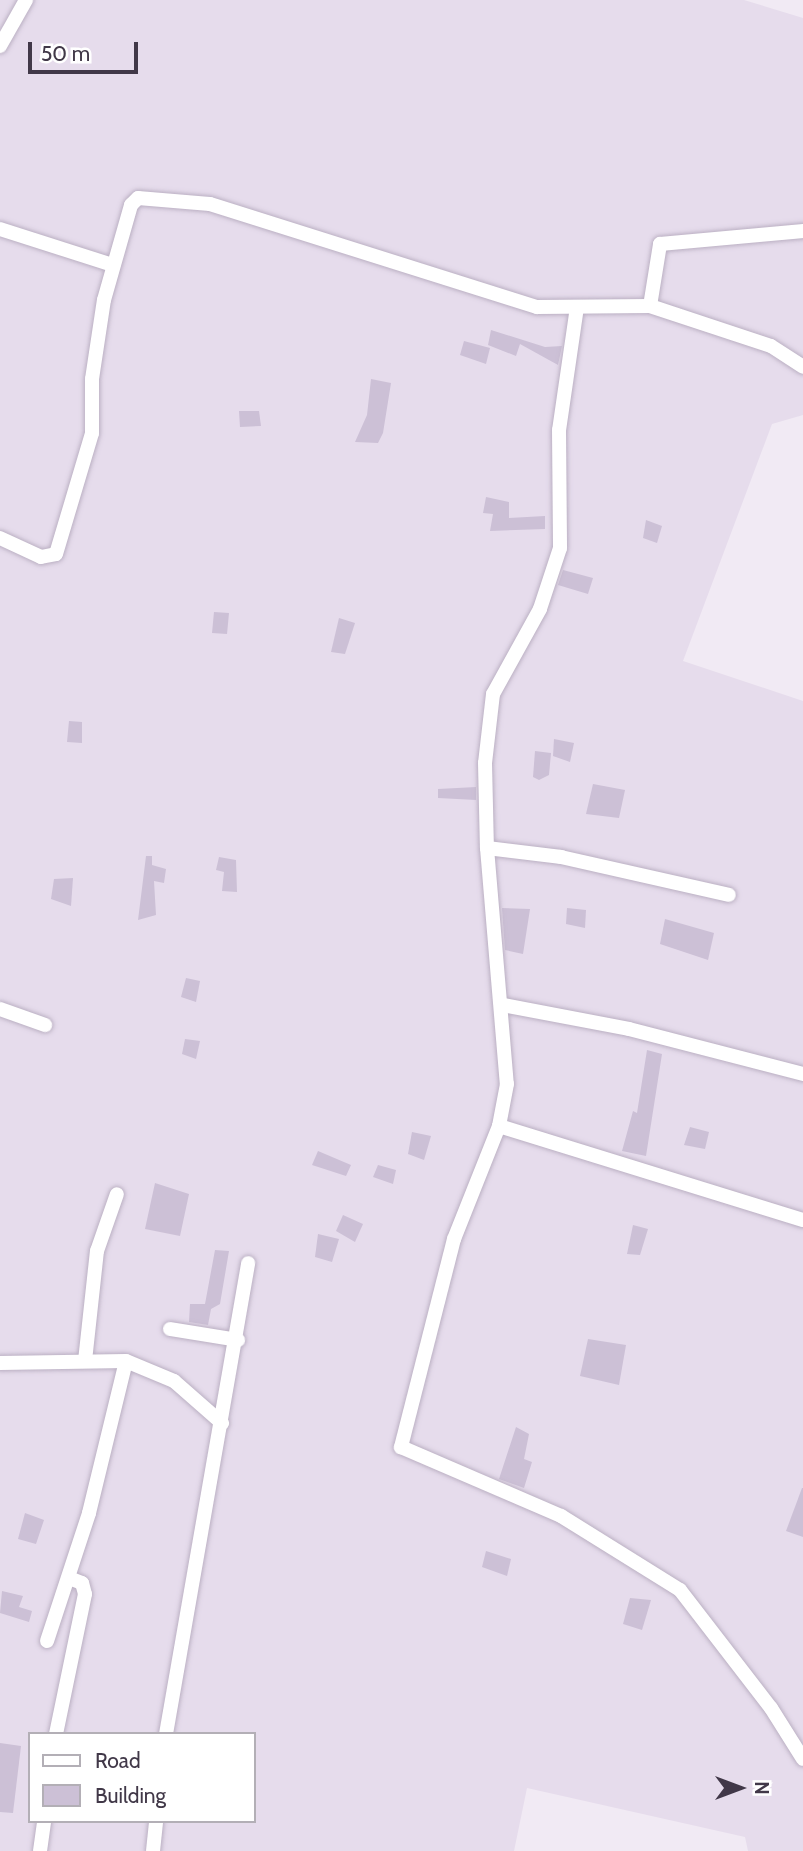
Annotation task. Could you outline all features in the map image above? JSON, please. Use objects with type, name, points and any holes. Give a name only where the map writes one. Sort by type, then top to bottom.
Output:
[{"type":"street","points":[[0,46],[25,3]]},
{"type":"street","points":[[0,538],[40,557],[56,554],[92,433],[92,379],[113,265],[131,205],[150,197],[210,204],[537,307],[650,306],[771,346],[803,367]]},
{"type":"street","points":[[0,229],[113,265]]},
{"type":"street","points":[[650,306],[660,244],[803,231]]},
{"type":"street","points":[[577,307],[559,430],[560,548],[540,609],[493,695],[485,763],[486,848],[503,1005],[508,1084],[499,1126],[454,1238],[401,1447],[561,1516],[680,1590],[771,1708],[803,1759]]},
{"type":"street","points":[[486,848],[561,857],[729,895]]},
{"type":"street","points":[[503,1005],[629,1029],[803,1074]]},
{"type":"street","points":[[0,1009],[45,1025]]},
{"type":"street","points":[[499,1126],[803,1220]]},
{"type":"street","points":[[85,1361],[97,1251],[117,1194]]},
{"type":"street","points":[[166,1732],[172,1673],[238,1340],[248,1263]]},
{"type":"street","points":[[170,1329],[238,1340]]},
{"type":"street","points":[[47,1642],[69,1578],[126,1361]]},
{"type":"street","points":[[0,1363],[126,1361],[174,1381],[222,1423]]},
{"type":"street","points":[[56,1732],[85,1594],[82,1583],[69,1578]]},
{"type":"street","points":[[40,1851],[44,1823]]},
{"type":"street","points":[[153,1851],[156,1823]]},
{"type":"shaded area","points":[[0,0],[744,0],[803,18],[803,415],[772,424],[683,661],[803,701],[803,1851],[748,1851],[745,1837],[527,1788],[514,1851],[0,1851]]},
{"type":"building","points":[[491,330],[545,347],[562,346],[558,365],[520,344],[516,356],[488,345]]},
{"type":"building","points":[[464,341],[490,348],[486,364],[460,355]]},
{"type":"building","points":[[371,379],[391,383],[383,433],[378,443],[355,442],[367,415]]},
{"type":"building","points":[[239,411],[259,411],[261,426],[240,427]]},
{"type":"building","points":[[486,497],[509,502],[509,518],[545,516],[545,529],[490,531],[493,514],[483,513]]},
{"type":"building","points":[[646,520],[662,526],[657,543],[643,538]]},
{"type":"building","points":[[563,570],[593,578],[588,594],[558,585]]},
{"type":"building","points":[[214,612],[229,613],[227,634],[212,633]]},
{"type":"building","points":[[339,618],[355,623],[345,654],[331,652]]},
{"type":"building","points":[[69,721],[82,722],[82,743],[67,742]]},
{"type":"building","points":[[554,739],[574,743],[570,762],[553,756]]},
{"type":"building","points":[[535,751],[551,753],[549,775],[539,780],[533,777]]},
{"type":"building","points":[[593,784],[625,790],[619,818],[586,814]]},
{"type":"building","points":[[476,787],[476,800],[438,798],[438,789]]},
{"type":"building","points":[[146,856],[152,856],[152,865],[166,869],[164,883],[154,881],[156,915],[138,920]]},
{"type":"building","points":[[219,857],[236,860],[237,892],[222,891],[224,872],[216,870]]},
{"type":"building","points":[[73,878],[71,906],[51,899],[54,879]]},
{"type":"building","points":[[502,908],[530,909],[523,954],[505,950]]},
{"type":"building","points":[[567,908],[586,910],[585,928],[566,924]]},
{"type":"building","points":[[665,919],[714,933],[708,960],[660,944]]},
{"type":"building","points":[[186,978],[200,981],[196,1002],[181,997]]},
{"type":"building","points":[[185,1039],[200,1041],[196,1059],[182,1054]]},
{"type":"building","points":[[647,1050],[662,1054],[646,1156],[622,1151],[633,1111],[637,1113]]},
{"type":"building","points":[[690,1127],[709,1132],[705,1149],[684,1145]]},
{"type":"building","points":[[412,1132],[431,1136],[424,1160],[408,1154]]},
{"type":"building","points":[[318,1151],[351,1165],[346,1176],[312,1165]]},
{"type":"building","points":[[378,1165],[396,1170],[393,1184],[373,1177]]},
{"type":"building","points":[[155,1183],[189,1194],[180,1236],[145,1229]]},
{"type":"building","points":[[343,1215],[363,1224],[355,1242],[336,1231]]},
{"type":"building","points":[[633,1225],[648,1229],[640,1255],[627,1254]]},
{"type":"building","points":[[318,1234],[339,1239],[332,1262],[315,1257]]},
{"type":"building","points":[[215,1250],[229,1251],[220,1304],[211,1309],[208,1325],[189,1322],[190,1304],[205,1304]]},
{"type":"building","points":[[588,1339],[626,1345],[619,1385],[580,1376]]},
{"type":"building","points":[[516,1427],[529,1434],[524,1459],[532,1462],[524,1488],[499,1479]]},
{"type":"building","points":[[803,1488],[803,1537],[786,1531]]},
{"type":"building","points":[[25,1513],[44,1520],[36,1544],[18,1539]]},
{"type":"building","points":[[486,1551],[511,1559],[507,1576],[482,1567]]},
{"type":"building","points":[[2,1591],[23,1596],[19,1607],[32,1611],[29,1622],[0,1613]]},
{"type":"building","points":[[630,1598],[651,1600],[642,1630],[623,1624]]},
{"type":"building","points":[[0,1743],[21,1746],[13,1813],[0,1812]]}]
